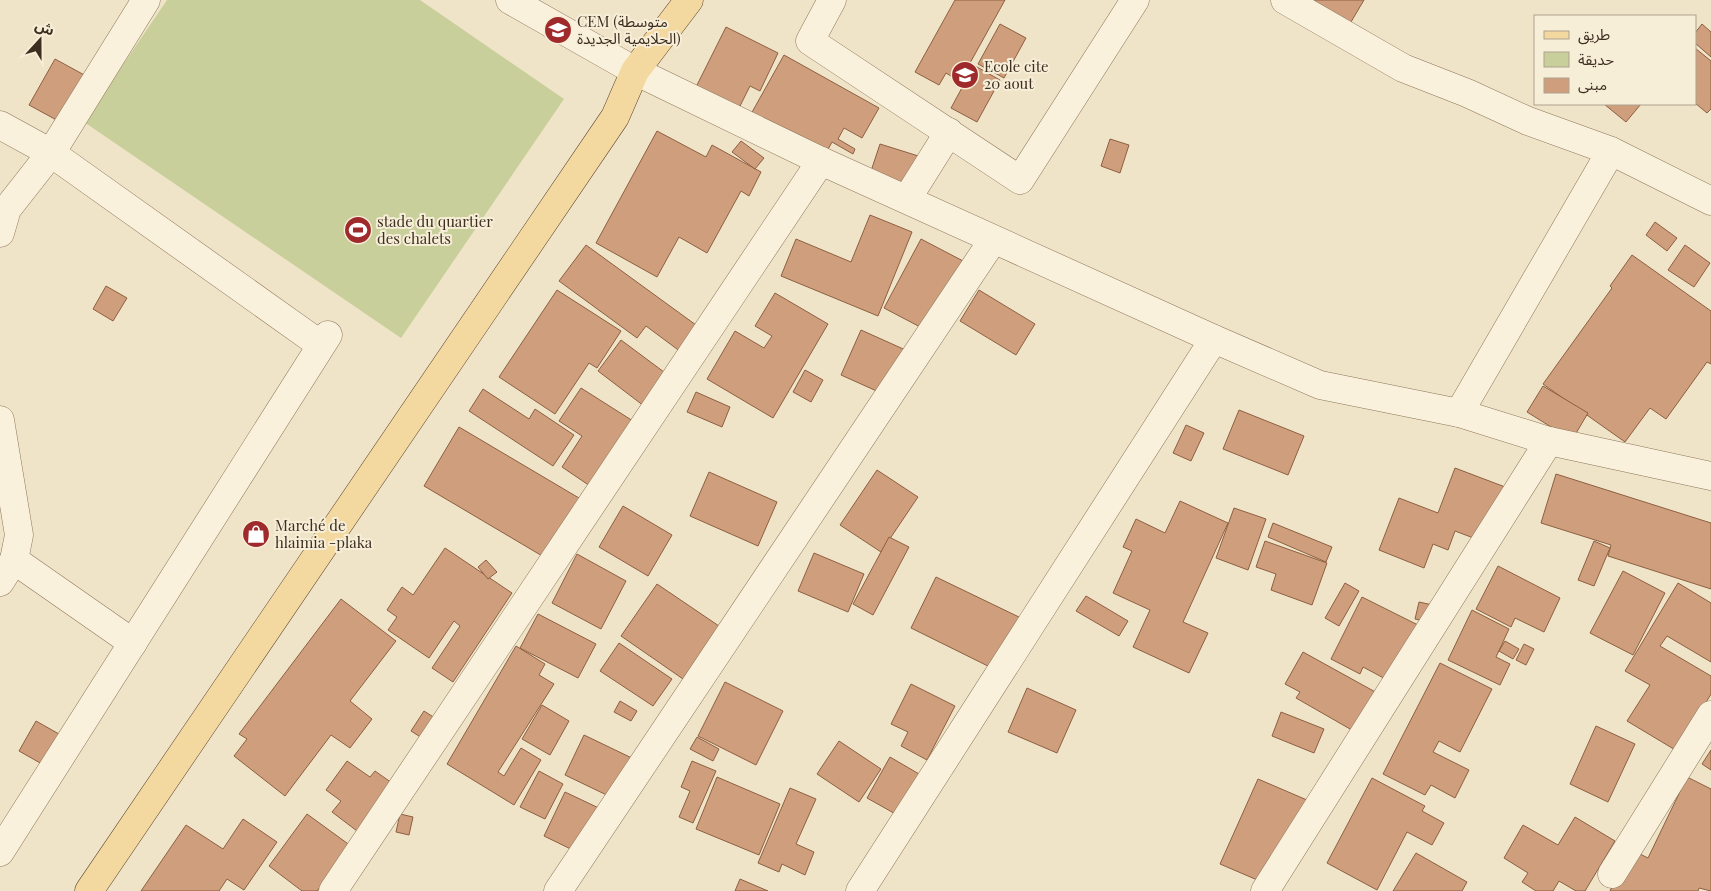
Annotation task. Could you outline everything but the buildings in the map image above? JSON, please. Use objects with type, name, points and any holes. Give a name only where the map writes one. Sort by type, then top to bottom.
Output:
[{"type":"main road","points":[[89,891],[610,125],[635,71],[689,0]]},
{"type":"street","points":[[0,233],[7,209],[50,154],[146,0]]},
{"type":"street","points":[[510,0],[635,71],[821,161],[908,199],[993,240],[1071,273],[1214,340],[1320,385],[1459,413],[1549,441],[1711,476]]},
{"type":"street","points":[[832,0],[810,41],[1020,180],[1135,0]]},
{"type":"street","points":[[1285,0],[1402,68],[1467,93],[1528,121],[1611,151],[1711,201]]},
{"type":"street","points":[[0,125],[50,154],[324,340],[0,852]]},
{"type":"street","points":[[908,199],[949,132]]},
{"type":"street","points":[[1459,413],[1611,151]]},
{"type":"street","points":[[333,891],[821,161]]},
{"type":"street","points":[[558,891],[993,240]]},
{"type":"street","points":[[860,891],[1214,340]]},
{"type":"street","points":[[0,420],[19,535],[14,560],[0,582]]},
{"type":"street","points":[[1265,891],[1549,441]]},
{"type":"street","points":[[14,560],[133,643]]},
{"type":"street","points":[[1612,874],[1711,716]]},
{"type":"green space","name":"stade du quartier des chalets","points":[[167,0],[420,0],[564,99],[401,338],[84,122]]},
{"type":"place","name":"CEM (متوسطة الحلايمية الجديدة)","points":[[558,30]]},
{"type":"place","name":"Ecole cite 20 aout","points":[[965,75]]},
{"type":"place","name":"stade du quartier des chalets","points":[[358,230]]},
{"type":"place","name":"Marché de hlaimia -plaka","points":[[256,534]]}]
